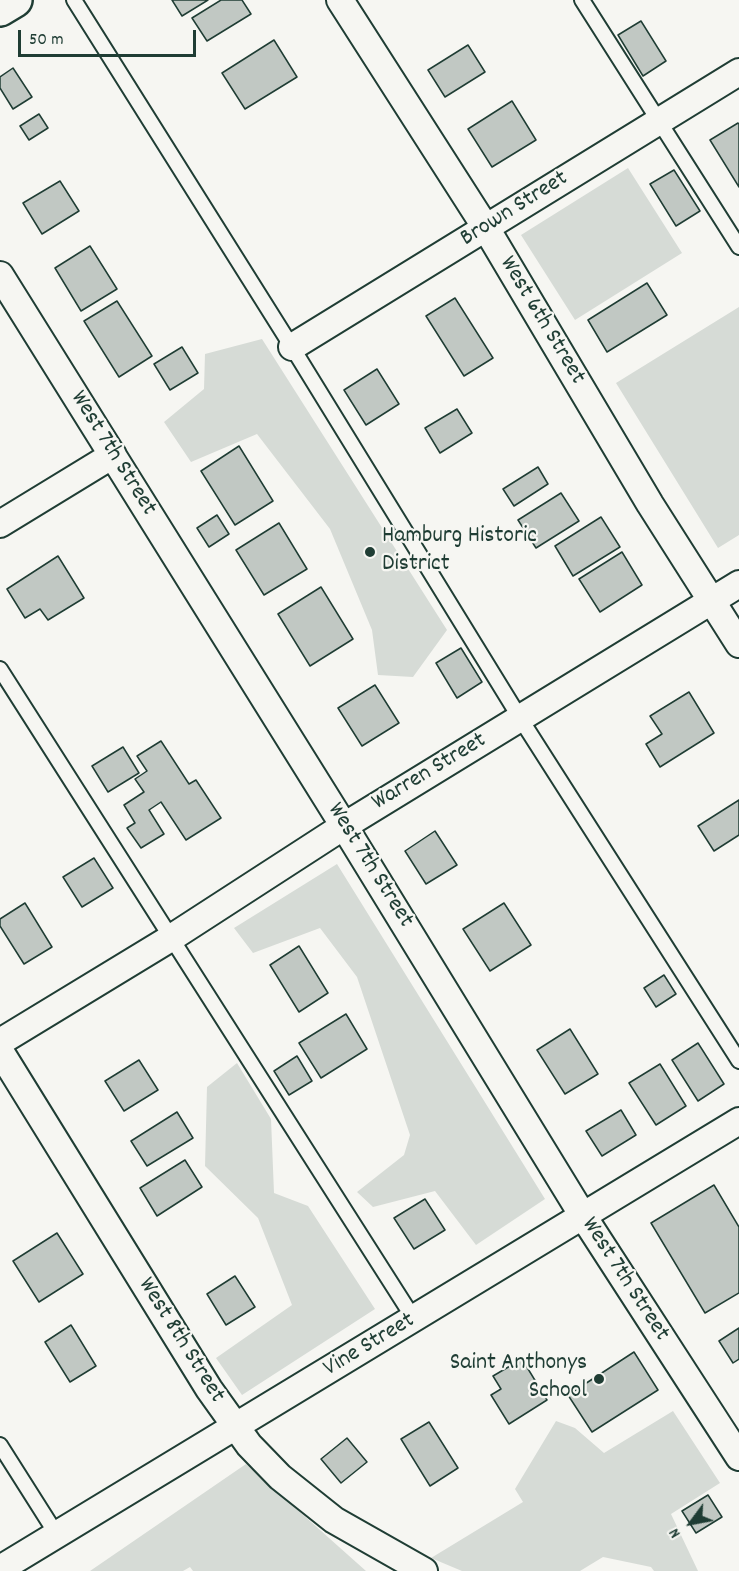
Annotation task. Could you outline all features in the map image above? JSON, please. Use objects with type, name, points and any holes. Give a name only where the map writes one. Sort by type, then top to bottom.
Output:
[{"type":"street","points":[[0,9],[15,0]]},
{"type":"street","name":"West 6th Street","points":[[340,0],[486,228],[650,504],[739,644]]},
{"type":"street","name":"Brown Street","points":[[292,347],[739,72]]},
{"type":"street","name":"West 7th Street","points":[[0,275],[344,826],[583,1216],[737,1450]]},
{"type":"street","points":[[0,524],[113,455]]},
{"type":"street","name":"Warren Street","points":[[0,1042],[171,938],[344,826],[739,584]]},
{"type":"street","name":"West 8th Street","points":[[0,1051],[209,1389],[249,1445],[280,1477],[334,1520],[424,1571]]},
{"type":"street","name":"Vine Street","points":[[0,1569],[739,1121]]},
{"type":"lane","points":[[74,0],[292,347],[520,718],[739,1061]]},
{"type":"lane","points":[[582,0],[739,247]]},
{"type":"lane","points":[[0,669],[414,1319]]},
{"type":"lane","points":[[0,1445],[57,1535]]},
{"type":"shaded area","points":[[628,168],[682,253],[575,320],[521,235]]},
{"type":"shaded area","points":[[739,307],[739,535],[718,548],[616,383]]},
{"type":"shaded area","points":[[262,339],[447,630],[413,677],[378,675],[372,630],[330,529],[257,434],[191,462],[164,422],[204,389],[205,354]]},
{"type":"shaded area","points":[[337,864],[545,1199],[476,1245],[435,1191],[373,1207],[357,1192],[404,1155],[410,1135],[357,977],[320,928],[253,953],[234,928]]},
{"type":"shaded area","points":[[237,1063],[271,1119],[274,1193],[308,1206],[375,1309],[242,1395],[216,1358],[292,1305],[258,1218],[205,1166],[207,1087]]},
{"type":"shaded area","points":[[673,1411],[720,1483],[671,1514],[698,1571],[654,1571],[651,1567],[603,1557],[580,1571],[462,1571],[431,1558],[523,1502],[515,1489],[556,1421],[575,1428],[604,1453]]},
{"type":"shaded area","points":[[246,1464],[366,1571],[193,1571],[190,1567],[183,1571],[90,1571]]},
{"type":"building","points":[[172,0],[208,0],[182,16]]},
{"type":"building","points":[[221,0],[242,0],[251,14],[207,41],[192,18]]},
{"type":"building","points":[[641,21],[666,61],[643,76],[618,35]]},
{"type":"building","points":[[274,40],[297,77],[245,109],[222,73]]},
{"type":"building","points":[[468,45],[485,72],[445,97],[428,70]]},
{"type":"building","points":[[13,68],[32,97],[13,109],[0,88],[0,77]]},
{"type":"building","points":[[512,101],[536,140],[492,167],[468,129]]},
{"type":"building","points":[[39,114],[48,128],[29,140],[20,126]]},
{"type":"building","points":[[739,124],[739,187],[710,140]]},
{"type":"building","points":[[674,170],[700,211],[676,226],[650,184]]},
{"type":"building","points":[[60,181],[79,211],[42,234],[23,203]]},
{"type":"building","points":[[90,246],[117,289],[81,311],[55,268]]},
{"type":"building","points":[[647,283],[667,315],[607,352],[588,320]]},
{"type":"building","points":[[455,298],[493,358],[464,376],[426,316]]},
{"type":"building","points":[[117,301],[152,356],[119,377],[84,321]]},
{"type":"building","points":[[182,347],[198,373],[170,390],[154,364]]},
{"type":"building","points":[[377,369],[399,404],[366,425],[344,390]]},
{"type":"building","points":[[457,409],[472,433],[440,453],[425,428]]},
{"type":"building","points":[[239,446],[273,501],[235,525],[201,471]]},
{"type":"building","points":[[538,467],[548,484],[514,506],[503,489]]},
{"type":"building","points":[[561,493],[579,521],[536,548],[518,520]]},
{"type":"building","points":[[217,515],[229,534],[209,547],[197,528]]},
{"type":"building","points":[[601,517],[620,547],[573,576],[555,546]]},
{"type":"building","points":[[279,523],[307,569],[264,595],[236,550]]},
{"type":"building","points":[[622,552],[642,585],[600,612],[579,579]]},
{"type":"building","points":[[58,556],[84,598],[48,620],[40,609],[25,618],[7,589]]},
{"type":"building","points":[[321,587],[353,639],[310,666],[278,614]]},
{"type":"building","points":[[461,648],[482,682],[457,698],[436,663]]},
{"type":"building","points":[[375,685],[399,723],[362,746],[338,708]]},
{"type":"building","points":[[689,692],[714,733],[660,767],[646,744],[662,734],[650,716]]},
{"type":"building","points":[[161,741],[189,784],[196,780],[221,818],[186,840],[161,802],[149,810],[164,834],[141,848],[127,828],[135,823],[124,805],[144,792],[135,779],[147,771],[137,756]]},
{"type":"building","points":[[123,747],[139,773],[108,792],[92,766]]},
{"type":"building","points":[[739,800],[739,835],[714,851],[698,826]]},
{"type":"building","points":[[435,831],[457,865],[426,884],[405,851]]},
{"type":"building","points":[[94,858],[113,888],[82,907],[63,877]]},
{"type":"building","points":[[25,903],[52,947],[24,964],[0,926],[0,919]]},
{"type":"building","points":[[504,903],[531,945],[490,971],[463,929]]},
{"type":"building","points":[[299,946],[328,993],[299,1012],[270,965]]},
{"type":"building","points":[[664,975],[676,994],[656,1007],[644,988]]},
{"type":"building","points":[[346,1014],[367,1049],[321,1078],[299,1043]]},
{"type":"building","points":[[570,1029],[598,1074],[565,1094],[537,1050]]},
{"type":"building","points":[[698,1043],[724,1084],[698,1101],[672,1060]]},
{"type":"building","points":[[297,1056],[312,1081],[289,1095],[274,1071]]},
{"type":"building","points":[[139,1060],[158,1090],[124,1111],[105,1081]]},
{"type":"building","points":[[660,1064],[686,1106],[656,1125],[629,1083]]},
{"type":"building","points":[[621,1110],[636,1135],[602,1156],[586,1131]]},
{"type":"building","points":[[177,1112],[193,1138],[147,1166],[131,1141]]},
{"type":"building","points":[[185,1160],[202,1187],[157,1216],[140,1188]]},
{"type":"building","points":[[714,1185],[739,1227],[739,1293],[705,1313],[651,1223]]},
{"type":"building","points":[[425,1199],[445,1230],[414,1249],[394,1218]]},
{"type":"building","points":[[57,1233],[83,1274],[39,1302],[13,1261]]},
{"type":"building","points":[[235,1276],[255,1307],[226,1325],[207,1294]]},
{"type":"building","points":[[71,1325],[96,1366],[70,1382],[45,1342]]},
{"type":"building","points":[[739,1328],[739,1359],[733,1363],[719,1341]]},
{"type":"building","points":[[634,1352],[658,1390],[592,1432],[568,1395]]},
{"type":"building","points":[[522,1359],[547,1400],[509,1424],[491,1395],[501,1389],[493,1376]]},
{"type":"building","points":[[429,1422],[458,1468],[430,1486],[401,1439]]},
{"type":"building","points":[[347,1438],[367,1462],[341,1483],[321,1459]]},
{"type":"building","points":[[708,1495],[722,1517],[696,1533],[682,1511]]},
{"type":"place","name":"Hamburg Historic District","points":[[370,552]]},
{"type":"place","name":"Saint Anthonys School","points":[[599,1379]]}]
